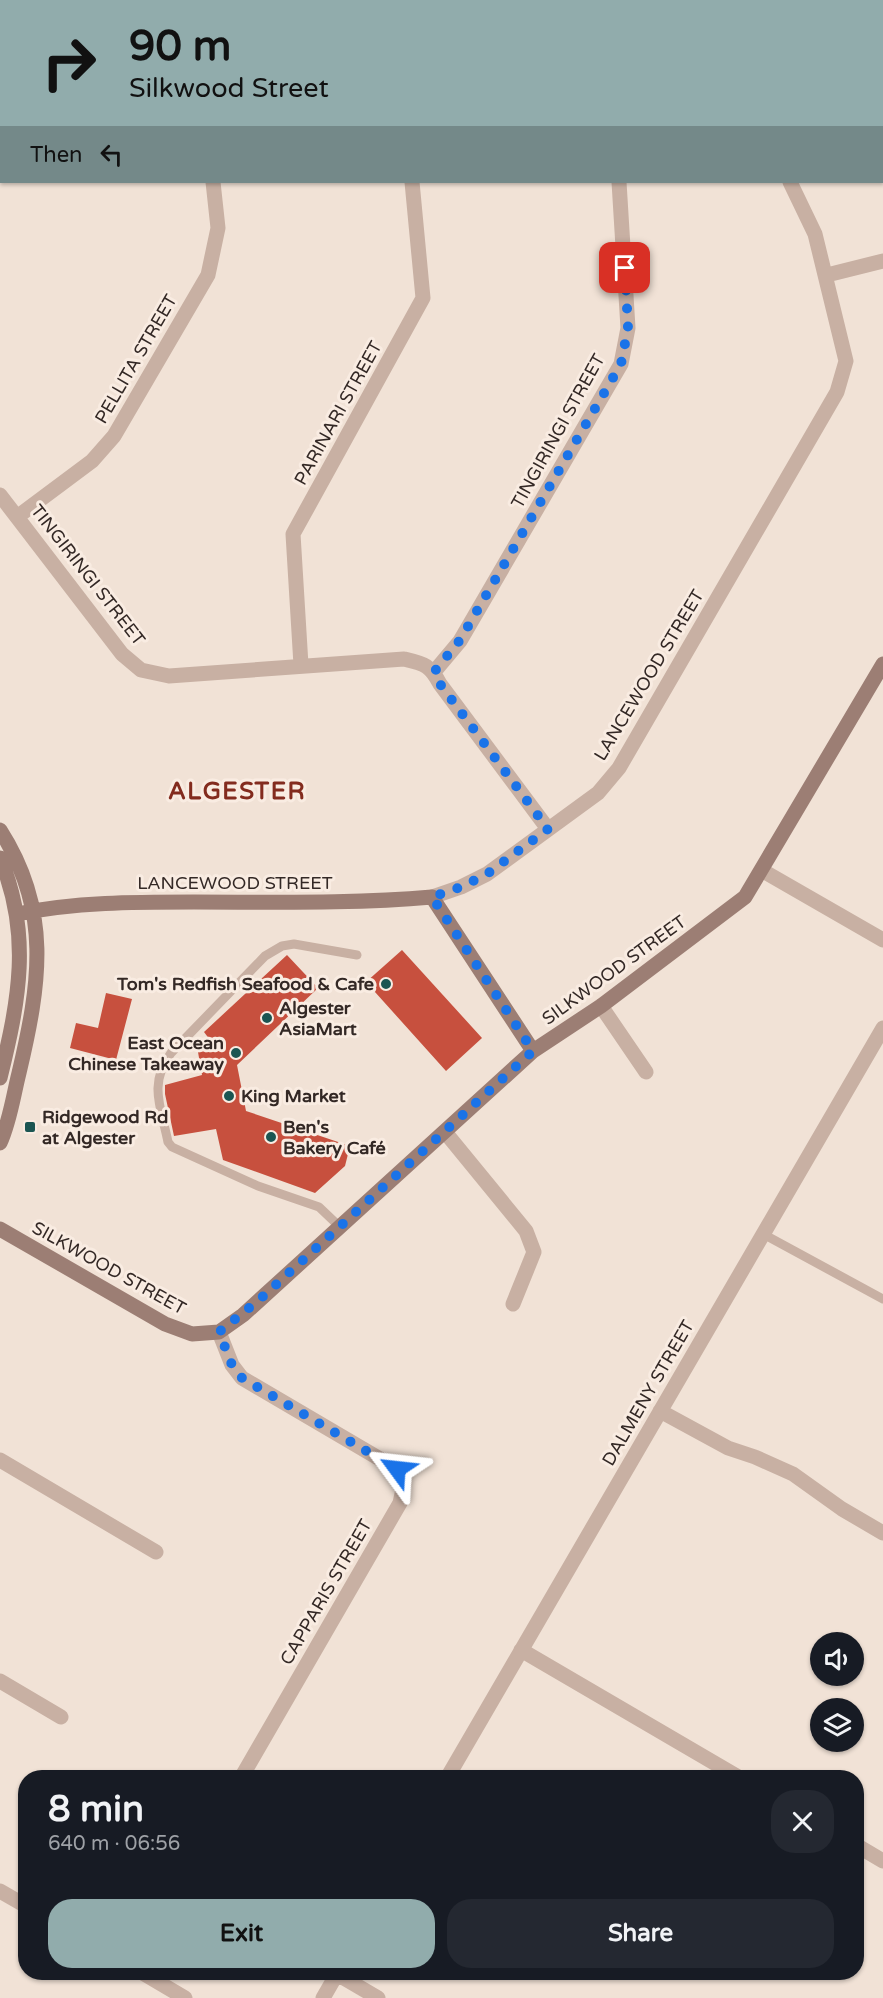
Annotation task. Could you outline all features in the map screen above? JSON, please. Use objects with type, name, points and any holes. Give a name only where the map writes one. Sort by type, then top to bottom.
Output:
[{"type":"street","name":"PELLITA STREET","points":[[17,517],[92,461],[114,436],[208,275],[218,228],[213,183]]},
{"type":"street","name":"PARINARI STREET","points":[[301,665],[293,534],[423,298],[412,183]]},
{"type":"street","name":"TINGIRINGI STREET","points":[[0,495],[122,654],[141,670],[169,676],[404,658],[425,664],[437,678],[621,364],[628,328],[619,183]]},
{"type":"street","name":"LANCEWOOD STREET","points":[[17,914],[67,906],[139,902],[360,902],[432,897],[461,887],[487,874],[598,793],[619,768],[837,392],[846,361],[815,234],[790,183]]},
{"type":"street","points":[[826,275],[883,261]]},
{"type":"street","name":"SILKWOOD STREET","points":[[0,1229],[165,1324],[192,1334],[219,1332],[243,1315],[533,1051],[602,1006],[746,897],[883,664]]},
{"type":"street","points":[[437,678],[548,829]]},
{"type":"street","points":[[0,830],[22,871],[28,888],[33,911],[38,962],[27,1039],[7,1127],[0,1143]]},
{"type":"street","points":[[0,858],[17,914],[20,944],[19,991],[5,1034],[0,1078]]},
{"type":"street","points":[[762,871],[883,940]]},
{"type":"street","points":[[432,897],[533,1051]]},
{"type":"street","points":[[602,1006],[646,1071]]},
{"type":"street","name":"DALMENY STREET","points":[[452,1770],[883,1028]]},
{"type":"street","points":[[5,1034],[27,1039]]},
{"type":"street","points":[[445,1132],[526,1231],[534,1252],[513,1304]]},
{"type":"street","name":"CAPPARIS STREET","points":[[219,1332],[232,1365],[242,1378],[397,1469],[404,1485],[400,1503],[246,1770]]},
{"type":"street","points":[[660,1411],[728,1448],[793,1474],[842,1509],[883,1533]]},
{"type":"street","points":[[0,1460],[156,1552]]},
{"type":"street","points":[[521,1650],[726,1770]]},
{"type":"street","points":[[0,1681],[61,1717]]},
{"type":"street","points":[[864,1850],[883,1861]]},
{"type":"street","points":[[0,1891],[18,1901]]},
{"type":"street","points":[[155,1980],[185,1998]]},
{"type":"street","points":[[323,1998],[334,1980]]},
{"type":"street","points":[[349,1980],[378,1998]]},
{"type":"lane","points":[[340,1227],[320,1207],[258,1186],[172,1147],[168,1142],[157,1081],[161,1066],[171,1053],[265,956],[282,946],[294,944],[357,955]]},
{"type":"lane","points":[[763,1234],[883,1299]]},
{"type":"building","points":[[402,950],[482,1038],[446,1071],[366,982]]},
{"type":"building","points":[[287,955],[318,988],[237,1065],[246,1111],[350,1146],[345,1166],[315,1193],[223,1160],[216,1129],[174,1136],[165,1094],[165,1085],[202,1075],[198,1052],[210,1040],[204,1032]]},
{"type":"building","points":[[106,993],[132,999],[116,1060],[70,1048],[76,1023],[98,1028]]},
{"type":"place","name":"Tom's Redfish Seafood & Cafe","points":[[386,984]]},
{"type":"place","name":"Algester AsiaMart","points":[[267,1018]]},
{"type":"place","name":"East Ocean Chinese Takeaway","points":[[236,1053]]},
{"type":"place","name":"King Market","points":[[229,1096]]},
{"type":"place","name":"Ridgewood Rd at Algester","points":[[30,1127]]},
{"type":"place","name":"Ben's Bakery Café","points":[[271,1137]]},
{"type":"district","name":"ALGESTER","points":[[237,791]]},
{"type":"route","points":[[397,1469],[242,1378],[232,1365],[219,1332],[243,1315],[533,1051],[432,897],[461,887],[487,874],[548,829],[440,684],[434,672],[460,640],[621,364],[628,328],[625,268]]}]
